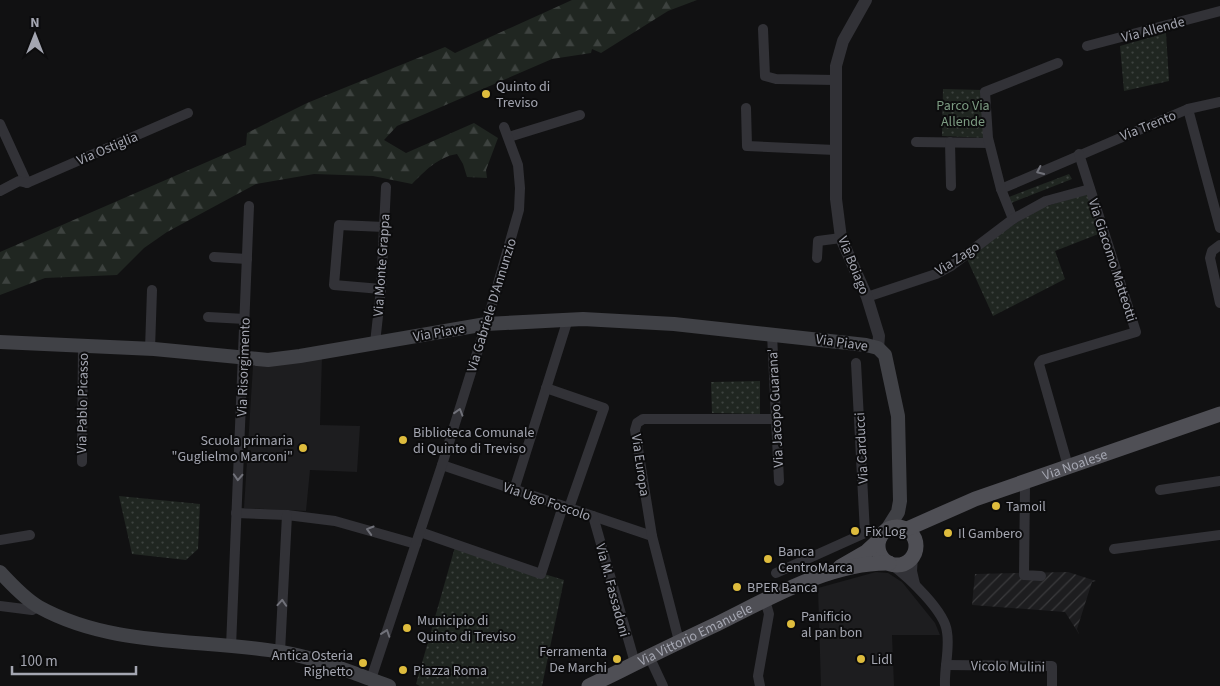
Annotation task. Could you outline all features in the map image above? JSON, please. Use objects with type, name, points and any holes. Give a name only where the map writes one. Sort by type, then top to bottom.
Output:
[{"type":"main road","name":"Via Piave","points":[[0,342],[150,349],[268,360],[486,324],[568,319],[624,320],[858,343],[878,348]]},
{"type":"main road","name":"Via Boiago","points":[[878,348],[885,355],[888,364],[898,416],[905,519]]},
{"type":"main road","name":"Via Noalese","points":[[926,520],[975,499],[1220,414]]},
{"type":"main road","name":"Via Boiago","points":[[888,528],[898,512],[905,519]]},
{"type":"main road","points":[[905,519],[912,521],[926,520]]},
{"type":"main road","points":[[888,528],[898,526],[905,519]]},
{"type":"main road","points":[[905,519],[914,537],[915,550]]},
{"type":"main road","points":[[915,550],[920,532],[926,520]]},
{"type":"main road","name":"Via Vittorio Emanuele","points":[[589,686],[765,600],[828,574],[866,552],[871,537],[880,536],[888,528]]},
{"type":"main road","points":[[871,537],[879,554],[890,564]]},
{"type":"main road","name":"Via Vittorio Emanuele","points":[[828,574],[890,564],[902,564],[915,550]]},
{"type":"main road","points":[[0,572],[38,607],[68,621],[115,633],[280,652],[344,669],[389,686]]},
{"type":"street","name":"Via Boiago","points":[[866,0],[843,41],[836,66],[836,199],[841,238],[867,297],[880,336],[878,348]]},
{"type":"street","name":"Via Allende","points":[[1087,46],[1220,11]]},
{"type":"street","points":[[764,28],[765,76],[776,79],[835,80]]},
{"type":"street","points":[[1014,219],[1001,189],[989,142],[985,92],[1058,63]]},
{"type":"street","name":"Via Trento","points":[[1001,189],[1188,109],[1220,102]]},
{"type":"street","points":[[746,108],[747,146],[835,150]]},
{"type":"street","points":[[1188,109],[1220,228]]},
{"type":"street","name":"Via Ostiglia","points":[[0,191],[19,181],[27,183],[188,113]]},
{"type":"street","name":"Via Gabriele D'Annunzio","points":[[371,679],[442,465],[519,210],[518,165],[506,132],[580,114]]},
{"type":"street","points":[[0,124],[27,183]]},
{"type":"street","points":[[916,142],[989,142]]},
{"type":"street","points":[[950,142],[951,186]]},
{"type":"street","points":[[1079,154],[1090,189]]},
{"type":"street","name":"Via Monte Grappa","points":[[376,343],[381,289],[386,187]]},
{"type":"street","name":"Via Zago","points":[[867,297],[944,270],[1014,219],[1046,201],[1090,189]]},
{"type":"street","name":"Via Giacomo Matteotti","points":[[1068,466],[1039,364],[1042,360],[1136,332],[1090,189]]},
{"type":"street","name":"Via Risorgimento","points":[[231,647],[249,206]]},
{"type":"street","points":[[381,289],[334,285],[339,225],[384,228]]},
{"type":"street","points":[[817,258],[818,241],[841,238]]},
{"type":"street","points":[[1220,245],[1212,250],[1210,258],[1220,303]]},
{"type":"street","points":[[214,257],[247,259]]},
{"type":"street","points":[[150,349],[152,290]]},
{"type":"street","points":[[208,316],[245,319]]},
{"type":"street","points":[[514,490],[568,319]]},
{"type":"street","name":"Via Jacopo Guarana'","points":[[772,334],[774,419],[779,482]]},
{"type":"street","name":"Via Pablo Picasso","points":[[82,462],[83,345]]},
{"type":"street","name":"Via Carducci","points":[[856,363],[871,537]]},
{"type":"street","points":[[420,532],[541,574],[604,408],[546,388]]},
{"type":"street","name":"Via Europa","points":[[679,641],[652,536],[635,430],[637,423],[643,419],[774,419]]},
{"type":"street","name":"Via Ugo Foscolo","points":[[442,465],[652,536]]},
{"type":"street","points":[[1160,490],[1220,481]]},
{"type":"street","points":[[1023,482],[1025,486],[1024,575],[1041,576]]},
{"type":"street","points":[[236,513],[335,521],[416,544]]},
{"type":"street","points":[[280,652],[287,516]]},
{"type":"street","name":"Via M. Fassadoni","points":[[593,516],[635,663]]},
{"type":"street","points":[[0,540],[30,535]]},
{"type":"street","points":[[1114,548],[1220,535]]},
{"type":"street","points":[[776,573],[871,537]]},
{"type":"street","points":[[915,550],[912,571],[915,585]]},
{"type":"street","points":[[890,564],[915,585],[946,624],[948,637],[945,686]]},
{"type":"street","points":[[760,686],[758,676],[769,614],[765,600]]},
{"type":"street","points":[[0,606],[32,610],[38,607]]},
{"type":"street","points":[[649,656],[662,686]]},
{"type":"street","name":"Vicolo Mulini","points":[[946,665],[1052,666],[1052,686]]},
{"type":"shaded area","name":"Scuola primaria \"Guglielmo Marconi\"","points":[[322,357],[320,425],[360,426],[357,472],[310,470],[306,511],[244,508],[253,366]]},
{"type":"shaded area","points":[[876,572],[888,573],[902,582],[935,623],[940,635],[892,635],[894,686],[821,686],[818,588]]},
{"type":"shaded area","points":[[1068,572],[1096,581],[1092,582],[1077,629],[1079,634],[1065,612],[972,605],[975,574]]},
{"type":"green space","points":[[572,0],[697,0],[668,11],[601,53],[592,49],[591,53],[552,59],[397,126],[384,140],[406,153],[474,123],[498,138],[486,170],[487,178],[467,177],[463,164],[457,154],[438,161],[412,184],[373,176],[314,174],[256,184],[167,232],[144,248],[117,275],[45,278],[0,295],[0,252],[246,145],[247,133],[307,103],[445,47],[455,53]]},
{"type":"green space","points":[[1166,33],[1169,81],[1124,91],[1120,46]]},
{"type":"green space","name":"Parco Via Allende","points":[[943,89],[983,90],[986,138],[942,136]]},
{"type":"green space","points":[[1069,174],[1072,179],[1011,203],[1009,197]]},
{"type":"green space","points":[[1088,193],[1101,233],[1055,251],[1065,279],[993,316],[967,259],[1011,226],[1044,207]]},
{"type":"green space","points":[[760,381],[760,414],[712,413],[711,382]]},
{"type":"green space","points":[[119,496],[200,504],[198,549],[186,560],[132,554]]},
{"type":"green space","points":[[455,547],[564,580],[542,686],[420,686],[416,684]]},
{"type":"place","name":"Quinto di Treviso","points":[[486,94]]},
{"type":"place","name":"Biblioteca Comunale di Quinto di Treviso","points":[[403,440]]},
{"type":"place","name":"Scuola primaria \"Guglielmo Marconi\"","points":[[303,448]]},
{"type":"place","name":"Tamoil","points":[[996,506]]},
{"type":"place","name":"Fix Log","points":[[855,531]]},
{"type":"place","name":"Il Gambero","points":[[948,533]]},
{"type":"place","name":"Banca CentroMarca","points":[[768,559]]},
{"type":"place","name":"BPER Banca","points":[[737,587]]},
{"type":"place","name":"Panificio al pan bon","points":[[791,624]]},
{"type":"place","name":"Municipio di Quinto di Treviso","points":[[407,628]]},
{"type":"place","name":"Ferramenta De Marchi","points":[[617,659]]},
{"type":"place","name":"Lidl","points":[[861,659]]},
{"type":"place","name":"Antica Osteria Righetto","points":[[363,663]]},
{"type":"place","name":"Piazza Roma","points":[[403,670]]}]
